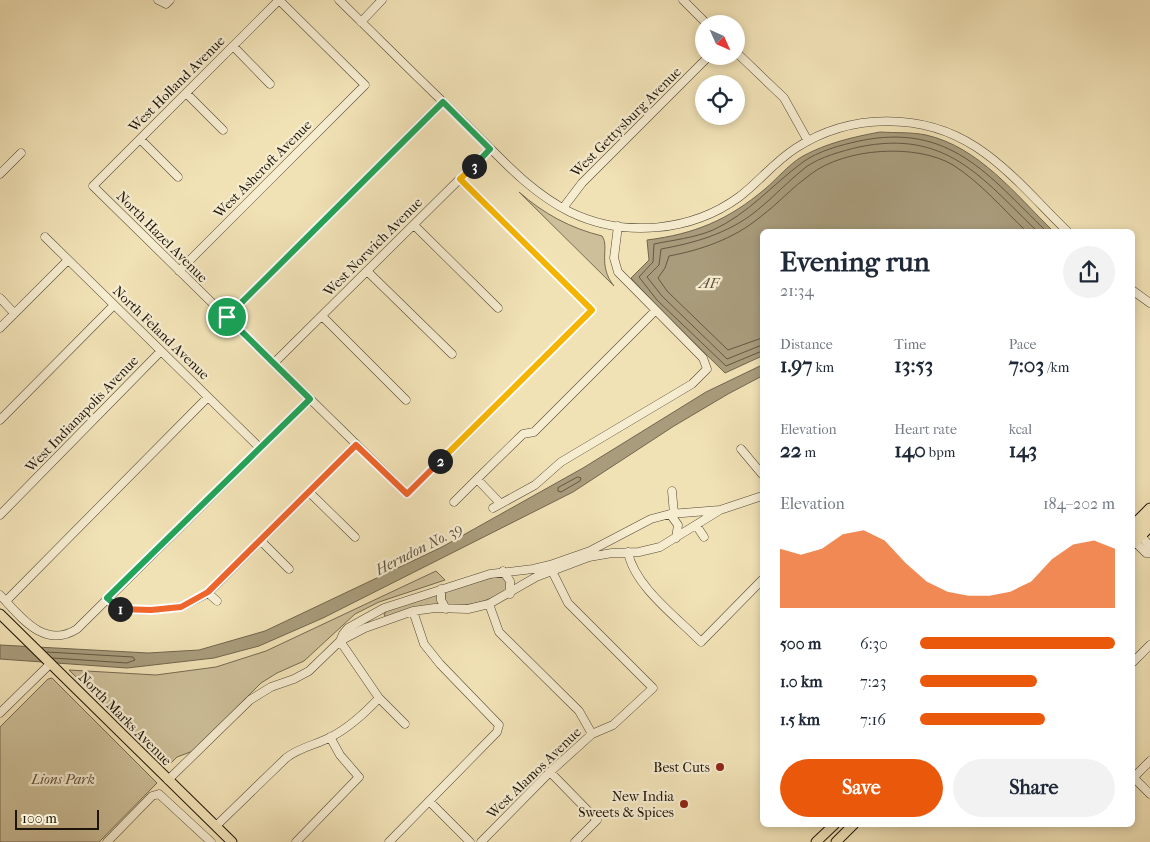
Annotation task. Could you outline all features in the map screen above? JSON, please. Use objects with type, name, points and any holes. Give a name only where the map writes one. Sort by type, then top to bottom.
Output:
[{"type":"main road","points":[[1135,523],[1150,508]]},
{"type":"main road","points":[[1136,541],[1136,532],[1150,518]]},
{"type":"main road","points":[[1136,541],[1150,527]]},
{"type":"main road","name":"North Marks Avenue","points":[[0,614],[232,842]]},
{"type":"main road","points":[[816,842],[831,827]]},
{"type":"main road","points":[[836,842],[851,827]]},
{"type":"street","points":[[158,0],[166,4],[170,0]]},
{"type":"street","name":"West Holland Avenue","points":[[93,186],[279,0]]},
{"type":"street","name":"West Ashcroft Avenue","points":[[179,271],[365,85],[279,0]]},
{"type":"street","points":[[339,0],[532,190],[571,212],[618,226],[648,228],[664,226],[706,215],[738,197],[784,156],[808,141],[841,127],[879,121],[916,124],[951,134],[976,147],[999,165],[1065,229]]},
{"type":"street","points":[[361,22],[382,0]]},
{"type":"street","points":[[687,1],[699,15]]},
{"type":"street","points":[[233,46],[270,84]]},
{"type":"street","points":[[745,61],[789,104],[808,141]]},
{"type":"street","name":"West Gettysburg Avenue","points":[[563,208],[582,183],[700,65]]},
{"type":"street","points":[[186,93],[223,130]]},
{"type":"street","points":[[227,317],[443,102]]},
{"type":"street","points":[[140,139],[178,177]]},
{"type":"street","name":"West Norwich Avenue","points":[[274,364],[490,149]]},
{"type":"street","points":[[0,174],[21,153]]},
{"type":"street","name":"North Hazel Avenue","points":[[93,186],[407,494],[592,310],[460,179]]},
{"type":"street","points":[[414,225],[498,308]]},
{"type":"street","points":[[493,508],[535,485],[561,462],[692,384],[707,369],[703,358],[618,272],[614,258],[618,226]]},
{"type":"street","name":"North Feland Avenue","points":[[44,237],[260,447]]},
{"type":"street","points":[[0,328],[68,260]]},
{"type":"street","points":[[367,271],[452,354]]},
{"type":"street","points":[[1135,292],[1150,303]]},
{"type":"street","points":[[0,298],[14,313]]},
{"type":"street","points":[[0,420],[114,306]]},
{"type":"street","points":[[454,502],[523,434],[534,432],[655,311]]},
{"type":"street","points":[[322,316],[406,400]]},
{"type":"street","name":"West Indianapolis Avenue","points":[[0,515],[161,351]]},
{"type":"street","points":[[6,601],[208,397]]},
{"type":"street","points":[[0,595],[36,631],[58,636],[77,629],[310,399]]},
{"type":"street","points":[[107,598],[118,609],[151,610],[181,607],[208,592],[356,445]]},
{"type":"street","points":[[741,449],[760,472]]},
{"type":"street","points":[[477,480],[500,503]]},
{"type":"street","points":[[672,491],[672,514],[678,525],[676,538]]},
{"type":"street","points":[[308,492],[355,537]]},
{"type":"street","points":[[168,780],[250,700],[271,687],[294,679],[309,671],[340,641],[373,624],[414,611],[468,609],[489,604],[510,594],[551,568],[590,551],[638,524],[672,514],[720,510],[760,497]]},
{"type":"street","points":[[340,641],[348,628],[371,614],[441,589],[480,576],[551,568],[603,554],[650,550],[676,538],[714,516],[720,510]]},
{"type":"street","points":[[696,525],[704,537]]},
{"type":"street","points":[[260,540],[289,569]]},
{"type":"street","points":[[1136,541],[1150,546]]},
{"type":"street","points":[[1136,541],[1146,553],[1150,553]]},
{"type":"street","points":[[628,552],[633,570],[642,583],[702,642],[760,582]]},
{"type":"street","name":"West Alamos Avenue","points":[[481,842],[550,772],[592,734],[613,725],[653,688],[568,603],[551,568]]},
{"type":"street","points":[[503,572],[510,581],[510,594]]},
{"type":"street","points":[[441,589],[441,600],[446,609]]},
{"type":"street","points":[[208,592],[217,600]]},
{"type":"street","points":[[489,604],[499,632],[579,711],[592,734]]},
{"type":"street","points":[[389,842],[497,732],[499,725],[440,664],[424,644],[414,611]]},
{"type":"street","points":[[340,641],[379,698],[405,724]]},
{"type":"street","points":[[1135,660],[1150,645]]},
{"type":"street","points":[[0,714],[50,664]]},
{"type":"street","points":[[216,826],[286,758],[299,749],[330,738],[361,716],[379,698]]},
{"type":"street","points":[[296,842],[359,777],[340,755],[330,738]]},
{"type":"street","points":[[1135,775],[1150,761]]},
{"type":"street","points":[[550,772],[597,820],[575,842]]},
{"type":"street","points":[[1135,779],[1150,794]]},
{"type":"street","points":[[107,842],[152,796],[159,794],[207,841]]},
{"type":"street","points":[[429,801],[470,842]]},
{"type":"green space","points":[[519,192],[538,207],[558,219],[579,229],[602,236],[605,245],[606,271],[614,286]]},
{"type":"green space","points":[[436,571],[445,580],[379,602],[355,614],[304,661],[277,673],[261,683],[193,751],[177,757],[170,764],[165,763],[69,670],[156,675],[216,667],[266,651]]},
{"type":"green space","points":[[500,575],[506,579],[508,590],[494,597],[473,604],[457,606],[449,606],[445,600],[445,592]]},
{"type":"green space","points":[[438,593],[441,606],[387,617],[384,615],[386,611]]},
{"type":"green space","name":"Lions Park","points":[[52,678],[157,783],[99,842],[0,842],[0,727],[48,679]]},
{"type":"water","name":"AF","points":[[880,132],[909,133],[926,135],[945,141],[980,161],[996,174],[1051,229],[760,229],[760,357],[725,373],[631,278],[649,260],[647,240],[680,234],[710,224],[751,200],[803,156],[821,147]]},
{"type":"water","points":[[760,366],[760,377],[674,426],[573,492],[323,618],[259,646],[214,658],[127,668],[0,659],[0,645],[148,653],[199,650],[265,631],[442,547],[583,468],[706,392]]},
{"type":"place","name":"Best Cuts","points":[[720,767]]},
{"type":"place","name":"New India Sweets & Spices","points":[[684,804]]},
{"type":"route","points":[[443,102],[490,149],[460,179],[592,310],[407,494],[356,445],[208,592],[181,607],[151,610],[118,609],[107,598],[310,399],[227,317],[443,102]]},
{"type":"water label","name":"Herndon No. 39","points":[[419,549]]}]
